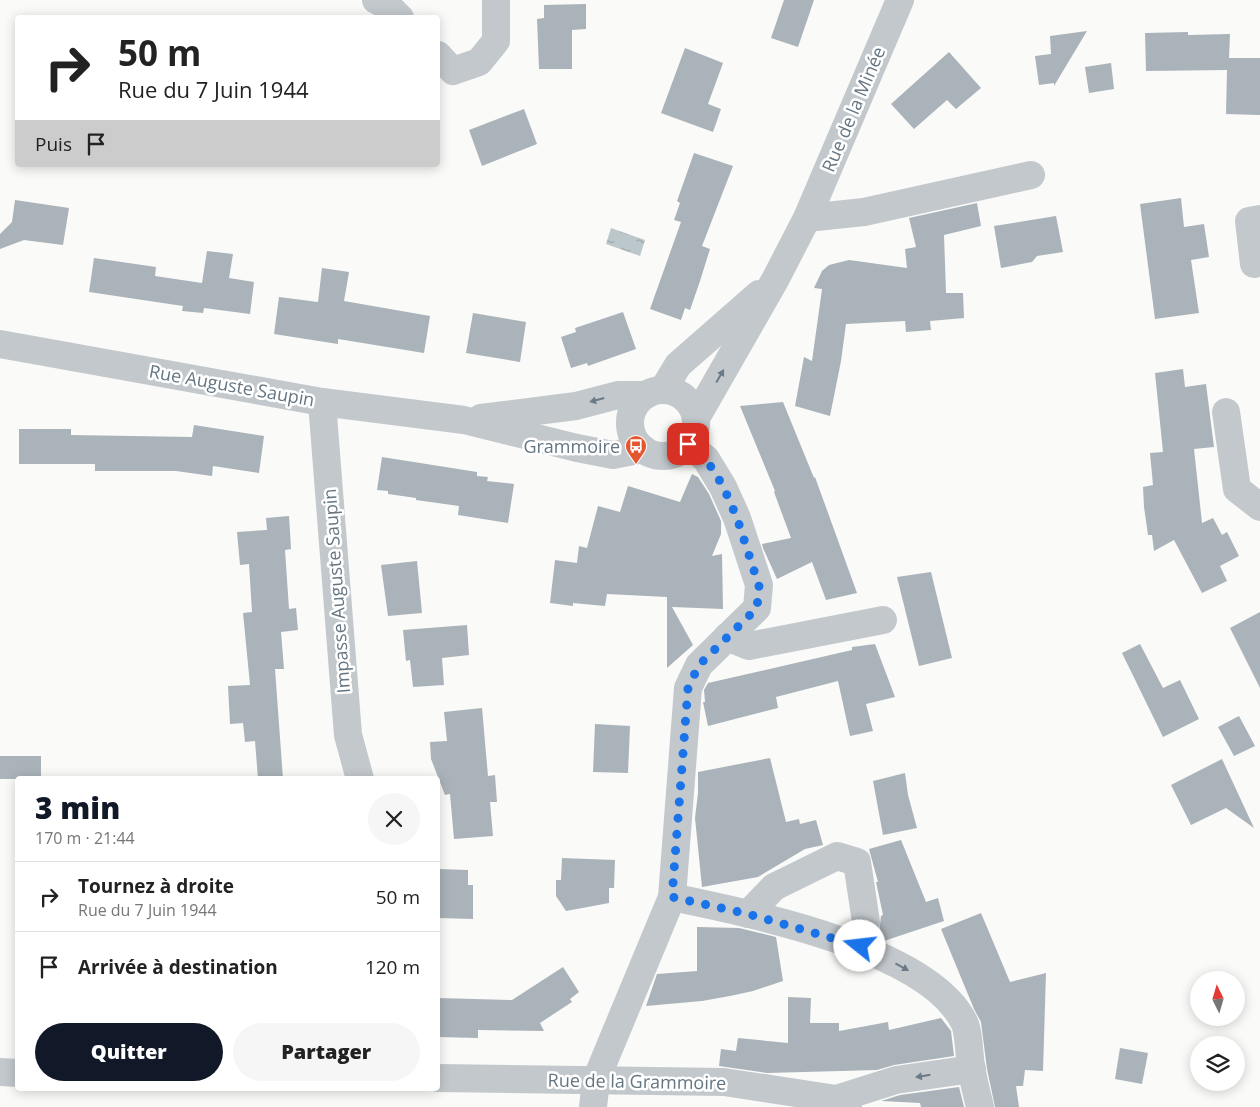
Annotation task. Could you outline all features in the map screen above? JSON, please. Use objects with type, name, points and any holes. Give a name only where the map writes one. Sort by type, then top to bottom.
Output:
[{"type":"street","points":[[376,0],[388,6],[397,15]]},
{"type":"street","points":[[440,57],[453,71],[479,62],[496,41],[496,0]]},
{"type":"street","name":"Rue de la Minée","points":[[696,418],[775,280],[807,218],[900,0]]},
{"type":"street","points":[[807,218],[864,212],[1031,175]]},
{"type":"street","points":[[1254,264],[1249,221],[1260,219]]},
{"type":"street","name":"Rue de la Minée","points":[[654,392],[678,365],[775,280]]},
{"type":"street","name":"Rue Auguste Saupin","points":[[0,344],[322,402],[464,420],[613,455],[643,449]]},
{"type":"street","points":[[672,391],[688,401],[696,418],[696,428],[688,444],[682,450],[672,455],[652,454],[643,449],[636,441],[630,421],[635,407],[654,392],[672,391]]},
{"type":"street","name":"Rue Auguste Saupin","points":[[464,420],[576,406],[618,395],[654,392]]},
{"type":"street","name":"Impasse Auguste Saupin","points":[[322,402],[348,735],[359,776]]},
{"type":"street","points":[[1226,412],[1237,489],[1260,507]]},
{"type":"street","points":[[593,1107],[596,1080],[672,897],[688,688],[699,665],[757,608],[759,586],[737,518],[723,486],[706,459],[688,444]]},
{"type":"street","points":[[728,637],[750,646],[883,620]]},
{"type":"street","points":[[748,914],[774,888],[837,856],[857,862],[866,922],[860,946]]},
{"type":"street","points":[[672,897],[748,914],[860,946],[902,967],[944,994],[965,1022],[980,1107]]},
{"type":"street","name":"Rue de la Grammoire","points":[[440,1078],[724,1082],[842,1103],[896,1080],[972,1069]]},
{"type":"street","points":[[0,1072],[15,1073]]},
{"type":"water","points":[[611,228],[645,240],[640,256],[606,244]]},
{"type":"building","points":[[784,0],[814,0],[798,47],[771,38]]},
{"type":"building","points":[[586,4],[586,29],[572,30],[572,69],[539,69],[537,19],[544,18],[544,5]]},
{"type":"building","points":[[1087,31],[1054,86],[1054,83],[1039,85],[1035,56],[1051,54],[1050,36]]},
{"type":"building","points":[[1188,32],[1188,35],[1230,34],[1229,58],[1260,58],[1260,115],[1226,114],[1227,70],[1146,71],[1145,33]]},
{"type":"building","points":[[685,48],[723,63],[708,104],[721,109],[713,132],[661,113]]},
{"type":"building","points":[[949,52],[981,88],[956,109],[947,100],[914,129],[891,104]]},
{"type":"building","points":[[1111,63],[1114,89],[1089,93],[1085,67]]},
{"type":"building","points":[[524,109],[537,144],[482,166],[469,130]]},
{"type":"building","points":[[694,153],[733,166],[702,246],[710,249],[700,281],[690,310],[685,308],[681,320],[650,309],[681,222],[674,220],[680,203],[677,201]]},
{"type":"building","points":[[1181,198],[1184,227],[1204,224],[1209,257],[1191,260],[1199,313],[1155,319],[1140,204]]},
{"type":"building","points":[[15,200],[69,208],[63,245],[24,240],[0,249],[0,234],[12,222]]},
{"type":"building","points":[[977,203],[981,226],[944,235],[946,293],[963,293],[964,318],[930,321],[931,330],[906,332],[905,321],[846,324],[830,416],[795,406],[804,357],[812,361],[822,289],[814,288],[822,271],[829,265],[849,260],[907,268],[905,249],[916,247],[909,218]]},
{"type":"building","points":[[1056,216],[1063,252],[1037,256],[1032,262],[1001,268],[994,226]]},
{"type":"building","points":[[207,251],[233,254],[229,278],[254,282],[250,314],[204,308],[203,313],[182,311],[183,306],[89,292],[94,258],[156,267],[155,276],[202,283]]},
{"type":"building","points":[[322,268],[349,272],[344,301],[430,316],[424,353],[338,339],[338,344],[274,334],[279,297],[318,302]]},
{"type":"building","points":[[623,312],[636,349],[588,366],[587,363],[571,368],[561,337],[576,332],[575,328]]},
{"type":"building","points":[[473,313],[526,322],[520,362],[466,353]]},
{"type":"building","points":[[1183,369],[1185,387],[1206,384],[1214,447],[1194,449],[1202,523],[1213,518],[1222,535],[1227,532],[1239,556],[1220,566],[1227,581],[1202,593],[1174,540],[1154,551],[1152,535],[1148,535],[1144,507],[1143,487],[1153,485],[1150,453],[1163,452],[1155,373]]},
{"type":"building","points":[[783,402],[815,477],[857,593],[826,600],[812,562],[777,579],[763,548],[762,544],[791,538],[775,491],[740,406]]},
{"type":"building","points":[[194,425],[264,436],[259,473],[213,466],[212,476],[176,471],[95,471],[95,464],[19,464],[19,429],[71,429],[71,435],[192,437]]},
{"type":"building","points":[[382,457],[477,472],[477,476],[488,477],[487,481],[514,484],[508,523],[458,515],[459,506],[416,500],[416,498],[388,494],[388,491],[377,490]]},
{"type":"building","points":[[692,474],[698,477],[709,494],[721,521],[721,534],[712,556],[722,554],[723,609],[672,607],[693,645],[667,668],[667,597],[607,594],[605,606],[573,603],[573,606],[550,603],[555,560],[577,563],[579,546],[587,548],[598,506],[620,512],[628,486],[680,502]]},
{"type":"building","points":[[289,516],[291,549],[285,550],[289,609],[296,608],[298,630],[281,632],[284,669],[275,669],[283,776],[258,776],[255,741],[245,742],[243,723],[230,724],[228,686],[250,685],[243,613],[252,612],[249,564],[240,565],[237,532],[267,530],[266,518]]},
{"type":"building","points":[[417,561],[422,613],[388,616],[381,565]]},
{"type":"building","points":[[931,572],[952,658],[919,666],[897,577]]},
{"type":"building","points":[[1260,612],[1260,688],[1230,628]]},
{"type":"building","points":[[467,625],[469,655],[442,658],[444,685],[413,687],[410,660],[406,661],[403,630]]},
{"type":"building","points":[[875,644],[895,697],[866,704],[873,731],[850,736],[838,681],[776,697],[778,708],[708,726],[703,702],[705,702],[704,690],[708,683],[852,650],[852,647]]},
{"type":"building","points":[[1140,644],[1163,688],[1180,680],[1199,719],[1163,737],[1122,653]]},
{"type":"building","points":[[482,708],[488,776],[495,775],[497,802],[490,802],[493,836],[454,839],[450,794],[445,795],[440,782],[440,776],[438,776],[431,759],[430,742],[447,741],[444,712]]},
{"type":"building","points":[[1239,716],[1255,746],[1234,756],[1218,727]]},
{"type":"building","points":[[595,724],[630,726],[628,773],[593,772]]},
{"type":"building","points":[[0,756],[41,756],[41,776],[15,776],[15,779],[0,779]]},
{"type":"building","points":[[770,758],[786,822],[799,819],[800,824],[816,820],[823,845],[805,849],[758,877],[702,887],[695,818],[698,772]]},
{"type":"building","points":[[1222,759],[1254,828],[1226,808],[1191,825],[1171,785]]},
{"type":"building","points":[[905,773],[908,795],[917,828],[883,835],[873,781]]},
{"type":"building","points":[[901,840],[926,902],[938,898],[944,921],[884,941],[881,940],[879,933],[881,916],[883,915],[876,882],[878,882],[869,849]]},
{"type":"building","points":[[562,858],[615,860],[614,888],[609,888],[609,903],[566,911],[556,896],[556,880],[561,880]]},
{"type":"building","points":[[440,869],[468,870],[468,885],[473,885],[473,919],[440,918]]},
{"type":"building","points":[[981,913],[1010,982],[1046,973],[1043,1071],[1025,1070],[1023,1086],[1016,1086],[1019,1107],[995,1107],[987,1069],[981,1022],[941,929]]},
{"type":"building","points":[[697,927],[739,928],[776,937],[783,981],[730,996],[702,1001],[646,1006],[657,974],[697,971]]},
{"type":"building","points":[[563,967],[579,992],[570,999],[572,1002],[540,1023],[544,1031],[478,1030],[478,1038],[440,1037],[440,998],[512,1000]]},
{"type":"building","points":[[788,997],[811,998],[810,1023],[839,1023],[839,1031],[888,1022],[889,1030],[941,1018],[951,1031],[954,1056],[894,1065],[877,1070],[767,1073],[719,1066],[721,1049],[736,1051],[738,1038],[788,1043]]},
{"type":"building","points":[[1120,1048],[1148,1053],[1142,1084],[1115,1079]]},
{"type":"building","points":[[959,1087],[964,1107],[921,1107],[920,1103],[881,1101],[900,1095]]},
{"type":"place","name":"Grammoire","points":[[636,465]]},
{"type":"route","points":[[688,444],[706,459],[723,486],[737,518],[759,586],[757,608],[699,665],[688,688],[672,897],[748,914],[860,946]]}]
